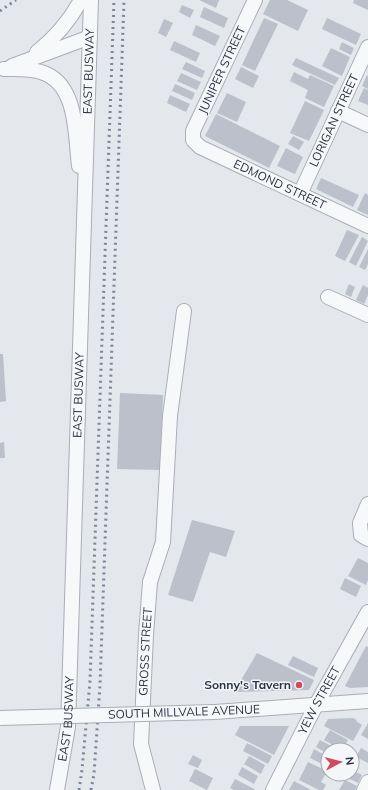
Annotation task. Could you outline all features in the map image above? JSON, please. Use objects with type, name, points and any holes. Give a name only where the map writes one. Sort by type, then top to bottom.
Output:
[{"type":"street","points":[[24,62],[53,39],[66,24],[82,0]]},
{"type":"street","name":"EAST BUSWAY","points":[[57,790],[68,728],[91,0]]},
{"type":"street","name":"JUNIPER STREET","points":[[193,140],[193,131],[255,0]]},
{"type":"street","points":[[2,70],[90,37]]},
{"type":"street","name":"LORIGAN STREET","points":[[300,194],[368,48]]},
{"type":"street","points":[[2,70],[30,69],[42,72],[55,80],[64,89],[70,101],[73,116],[84,216]]},
{"type":"street","points":[[338,111],[368,125]]},
{"type":"street","name":"EDMOND STREET","points":[[193,140],[200,148],[368,226]]},
{"type":"street","points":[[328,297],[368,315]]},
{"type":"street","name":"GROSS STREET","points":[[153,790],[141,744],[146,635],[150,582],[163,542],[170,416],[184,311]]},
{"type":"street","points":[[365,537],[360,523],[368,504]]},
{"type":"street","name":"YEW STREET","points":[[273,790],[316,705],[368,612]]},
{"type":"street","name":"SOUTH MILLVALE AVENUE","points":[[0,718],[215,712],[368,701]]},
{"type":"street","points":[[364,790],[368,782]]},
{"type":"building","points":[[199,0],[219,0],[216,8]]},
{"type":"building","points":[[270,0],[287,0],[308,10],[298,31],[263,14]]},
{"type":"building","points":[[354,0],[368,0],[368,10],[353,3]]},
{"type":"building","points":[[182,5],[194,10],[190,18],[179,12]]},
{"type":"building","points":[[204,7],[228,18],[224,28],[200,17]]},
{"type":"building","points":[[264,18],[278,24],[255,71],[242,65]]},
{"type":"building","points":[[327,18],[361,34],[356,45],[322,29]]},
{"type":"building","points":[[164,19],[173,23],[166,37],[158,33]]},
{"type":"building","points":[[196,25],[220,36],[215,46],[192,35]]},
{"type":"building","points":[[174,41],[200,53],[196,62],[170,50]]},
{"type":"building","points":[[342,42],[354,48],[351,55],[339,49]]},
{"type":"building","points":[[331,48],[350,57],[342,76],[322,66]]},
{"type":"building","points":[[296,58],[339,78],[335,85],[292,65]]},
{"type":"building","points":[[186,62],[205,71],[202,78],[182,69]]},
{"type":"building","points":[[241,67],[259,76],[253,88],[235,79]]},
{"type":"building","points":[[294,72],[308,79],[310,75],[334,86],[324,107],[305,98],[308,90],[290,81]]},
{"type":"building","points":[[181,73],[201,82],[197,90],[177,81]]},
{"type":"building","points":[[367,75],[368,76],[368,89],[362,86]]},
{"type":"building","points":[[175,84],[195,93],[192,100],[172,91]]},
{"type":"building","points":[[364,88],[368,90],[368,105],[358,101]]},
{"type":"building","points":[[227,93],[246,102],[237,122],[217,113]]},
{"type":"building","points":[[170,95],[190,104],[186,112],[167,103]]},
{"type":"building","points":[[305,101],[324,110],[309,141],[290,133]]},
{"type":"building","points":[[216,114],[280,146],[269,168],[205,136]]},
{"type":"building","points":[[293,136],[304,142],[299,150],[288,144]]},
{"type":"building","points":[[286,148],[303,157],[295,174],[277,166]]},
{"type":"building","points":[[321,178],[359,195],[353,207],[316,189]]},
{"type":"building","points":[[365,193],[368,195],[368,215],[357,210]]},
{"type":"building","points":[[347,230],[359,235],[345,261],[335,256]]},
{"type":"building","points":[[362,237],[368,241],[356,266],[349,262]]},
{"type":"building","points":[[368,249],[368,264],[365,270],[359,267]]},
{"type":"building","points":[[349,284],[355,287],[351,297],[345,294]]},
{"type":"building","points":[[363,285],[368,288],[368,295],[364,304],[356,300]]},
{"type":"building","points":[[0,354],[3,354],[6,401],[0,402]]},
{"type":"building","points":[[120,393],[163,395],[160,470],[117,469]]},
{"type":"building","points":[[4,442],[5,458],[0,458],[0,443]]},
{"type":"building","points":[[192,520],[235,531],[226,557],[210,552],[193,602],[168,595]]},
{"type":"building","points":[[358,558],[368,563],[368,580],[366,585],[348,576]]},
{"type":"building","points":[[345,578],[361,586],[356,597],[340,589]]},
{"type":"building","points":[[366,646],[368,647],[368,687],[350,688],[345,686]]},
{"type":"building","points":[[257,653],[314,680],[309,690],[234,692]]},
{"type":"building","points":[[293,656],[318,668],[314,677],[288,665]]},
{"type":"building","points":[[353,718],[362,725],[353,741],[324,726],[328,719]]},
{"type":"building","points":[[368,723],[368,739],[361,735]]},
{"type":"building","points":[[240,726],[289,726],[274,755],[235,735]]},
{"type":"building","points":[[330,730],[348,740],[347,742],[328,742],[324,740]]},
{"type":"building","points":[[320,740],[324,742],[320,742],[320,749],[316,747]]},
{"type":"building","points":[[247,743],[272,756],[268,764],[243,751]]},
{"type":"building","points":[[361,748],[368,752],[368,763],[360,759]]},
{"type":"building","points":[[314,749],[320,752],[320,763],[310,758]]},
{"type":"building","points":[[193,755],[202,760],[198,768],[188,764]]},
{"type":"building","points":[[249,756],[265,765],[261,774],[244,764]]},
{"type":"building","points":[[308,762],[320,768],[320,782],[326,785],[323,790],[319,790],[299,780]]},
{"type":"building","points":[[242,767],[258,776],[254,784],[238,775]]},
{"type":"building","points":[[195,769],[213,778],[207,790],[189,781]]},
{"type":"building","points":[[235,779],[256,790],[234,790],[230,788]]},
{"type":"building","points":[[294,781],[311,790],[289,790]]},
{"type":"building","points":[[344,782],[349,782],[357,786],[355,790],[339,790]]},
{"type":"railway","points":[[0,11],[16,0]]},
{"type":"railway","points":[[79,790],[90,681],[114,0]]},
{"type":"railway","points":[[91,790],[94,774],[100,685],[124,0]]},
{"type":"place","name":"Sonny's Tavern","points":[[299,685]]}]
